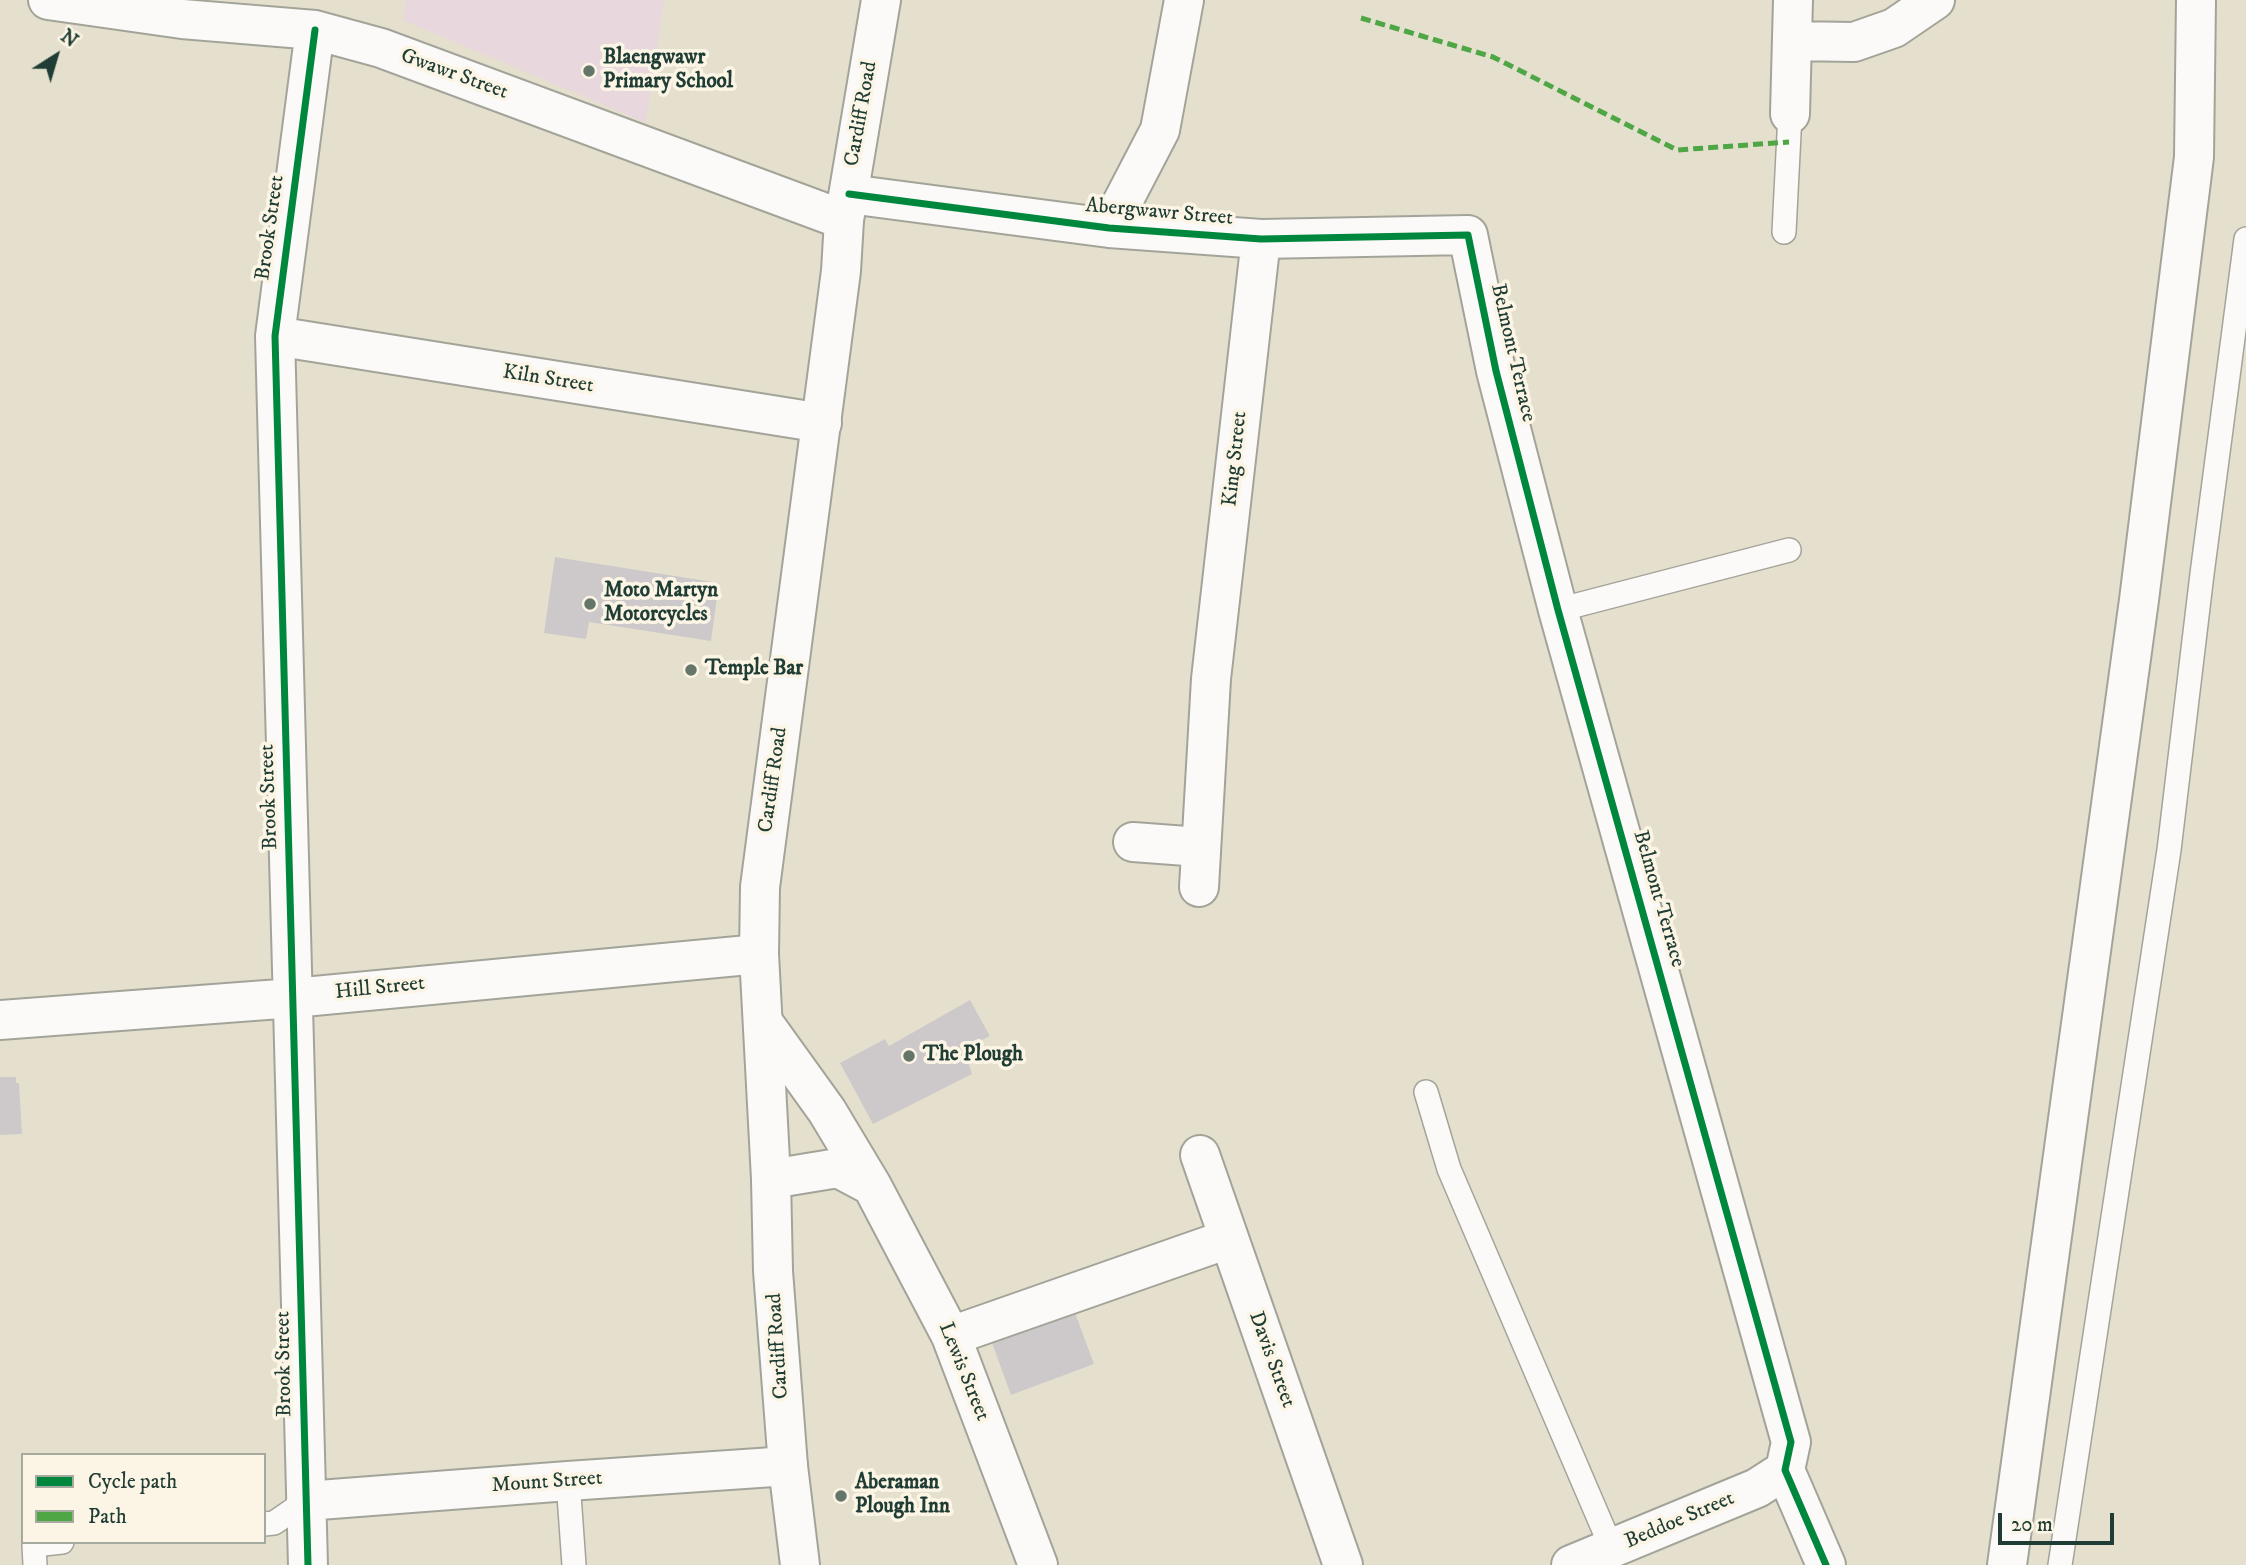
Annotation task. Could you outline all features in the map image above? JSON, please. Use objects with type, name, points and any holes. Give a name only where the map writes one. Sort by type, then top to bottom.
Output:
[{"type":"street","name":"Gwawr Street","points":[[48,0],[182,19],[315,30],[393,53],[846,207]]},
{"type":"street","name":"Cardiff Road","points":[[800,1565],[788,1466],[773,1271],[759,954],[760,887],[822,423],[846,207],[881,0]]},
{"type":"street","points":[[1109,229],[1160,130],[1184,0]]},
{"type":"street","points":[[1790,114],[1793,0]]},
{"type":"street","points":[[1792,41],[1854,42],[1894,28],[1935,0]]},
{"type":"street","points":[[2007,1565],[2139,600],[2194,157],[2196,0]]},
{"type":"street","name":"Brook Street","points":[[308,1565],[275,336],[315,30]]},
{"type":"street","name":"Abergwawr Street","points":[[846,207],[1261,239],[1468,235]]},
{"type":"street","name":"Belmont Terrace","points":[[1468,235],[1496,371],[1558,610],[1791,1442],[1785,1470]]},
{"type":"street","name":"King Street","points":[[1199,887],[1211,679],[1261,239]]},
{"type":"street","name":"Kiln Street","points":[[275,336],[822,423]]},
{"type":"street","points":[[1133,842],[1200,847]]},
{"type":"street","name":"Hill Street","points":[[0,1020],[293,998],[759,954]]},
{"type":"street","name":"Lewis Street","points":[[763,1022],[827,1111],[872,1186],[951,1336],[1038,1565]]},
{"type":"street","name":"Davis Street","points":[[1200,1155],[1343,1565]]},
{"type":"street","points":[[771,1179],[838,1168],[872,1186]]},
{"type":"street","points":[[951,1336],[1228,1239]]},
{"type":"street","name":"Mount Street","points":[[306,1501],[788,1466]]},
{"type":"street","points":[[1785,1470],[1826,1565]]},
{"type":"street","name":"Beddoe Street","points":[[1571,1565],[1757,1488],[1785,1470]]},
{"type":"lane","points":[[1783,232],[1790,114]]},
{"type":"lane","points":[[2060,1565],[2169,850],[2246,239]]},
{"type":"lane","points":[[1558,610],[1789,550]]},
{"type":"lane","points":[[1426,1092],[1449,1169],[1612,1549]]},
{"type":"lane","points":[[568,1480],[574,1565]]},
{"type":"lane","points":[[266,1524],[274,1523],[306,1501]]},
{"type":"lane","points":[[35,1565],[34,1545],[43,1544]]},
{"type":"shaded area","name":"Blaengwawr Primary School","points":[[406,0],[664,0],[646,123],[403,20]]},
{"type":"building","points":[[555,557],[719,583],[711,641],[589,622],[586,639],[544,633]]},
{"type":"building","name":"The Plough","points":[[970,1000],[990,1036],[964,1049],[972,1074],[873,1124],[840,1063],[885,1039],[889,1046]]},
{"type":"building","points":[[0,1077],[16,1077],[16,1083],[19,1083],[22,1134],[0,1135]]},
{"type":"building","points":[[1071,1302],[1094,1364],[1011,1395],[988,1332]]},
{"type":"marked path","points":[[1361,18],[1493,57],[1677,150],[1789,142]]},
{"type":"cycle path","points":[[308,1565],[275,336],[315,30]]},
{"type":"cycle path","points":[[849,194],[1109,228],[1261,239],[1468,235],[1496,371],[1558,610],[1791,1442],[1785,1470],[1826,1565]]},
{"type":"place","name":"Blaengwawr Primary School","points":[[589,71]]},
{"type":"place","name":"Moto Martyn Motorcycles","points":[[590,604]]},
{"type":"place","name":"Temple Bar","points":[[691,670]]},
{"type":"place","name":"The Plough","points":[[909,1056]]},
{"type":"place","name":"Aberaman Plough Inn","points":[[841,1496]]}]
